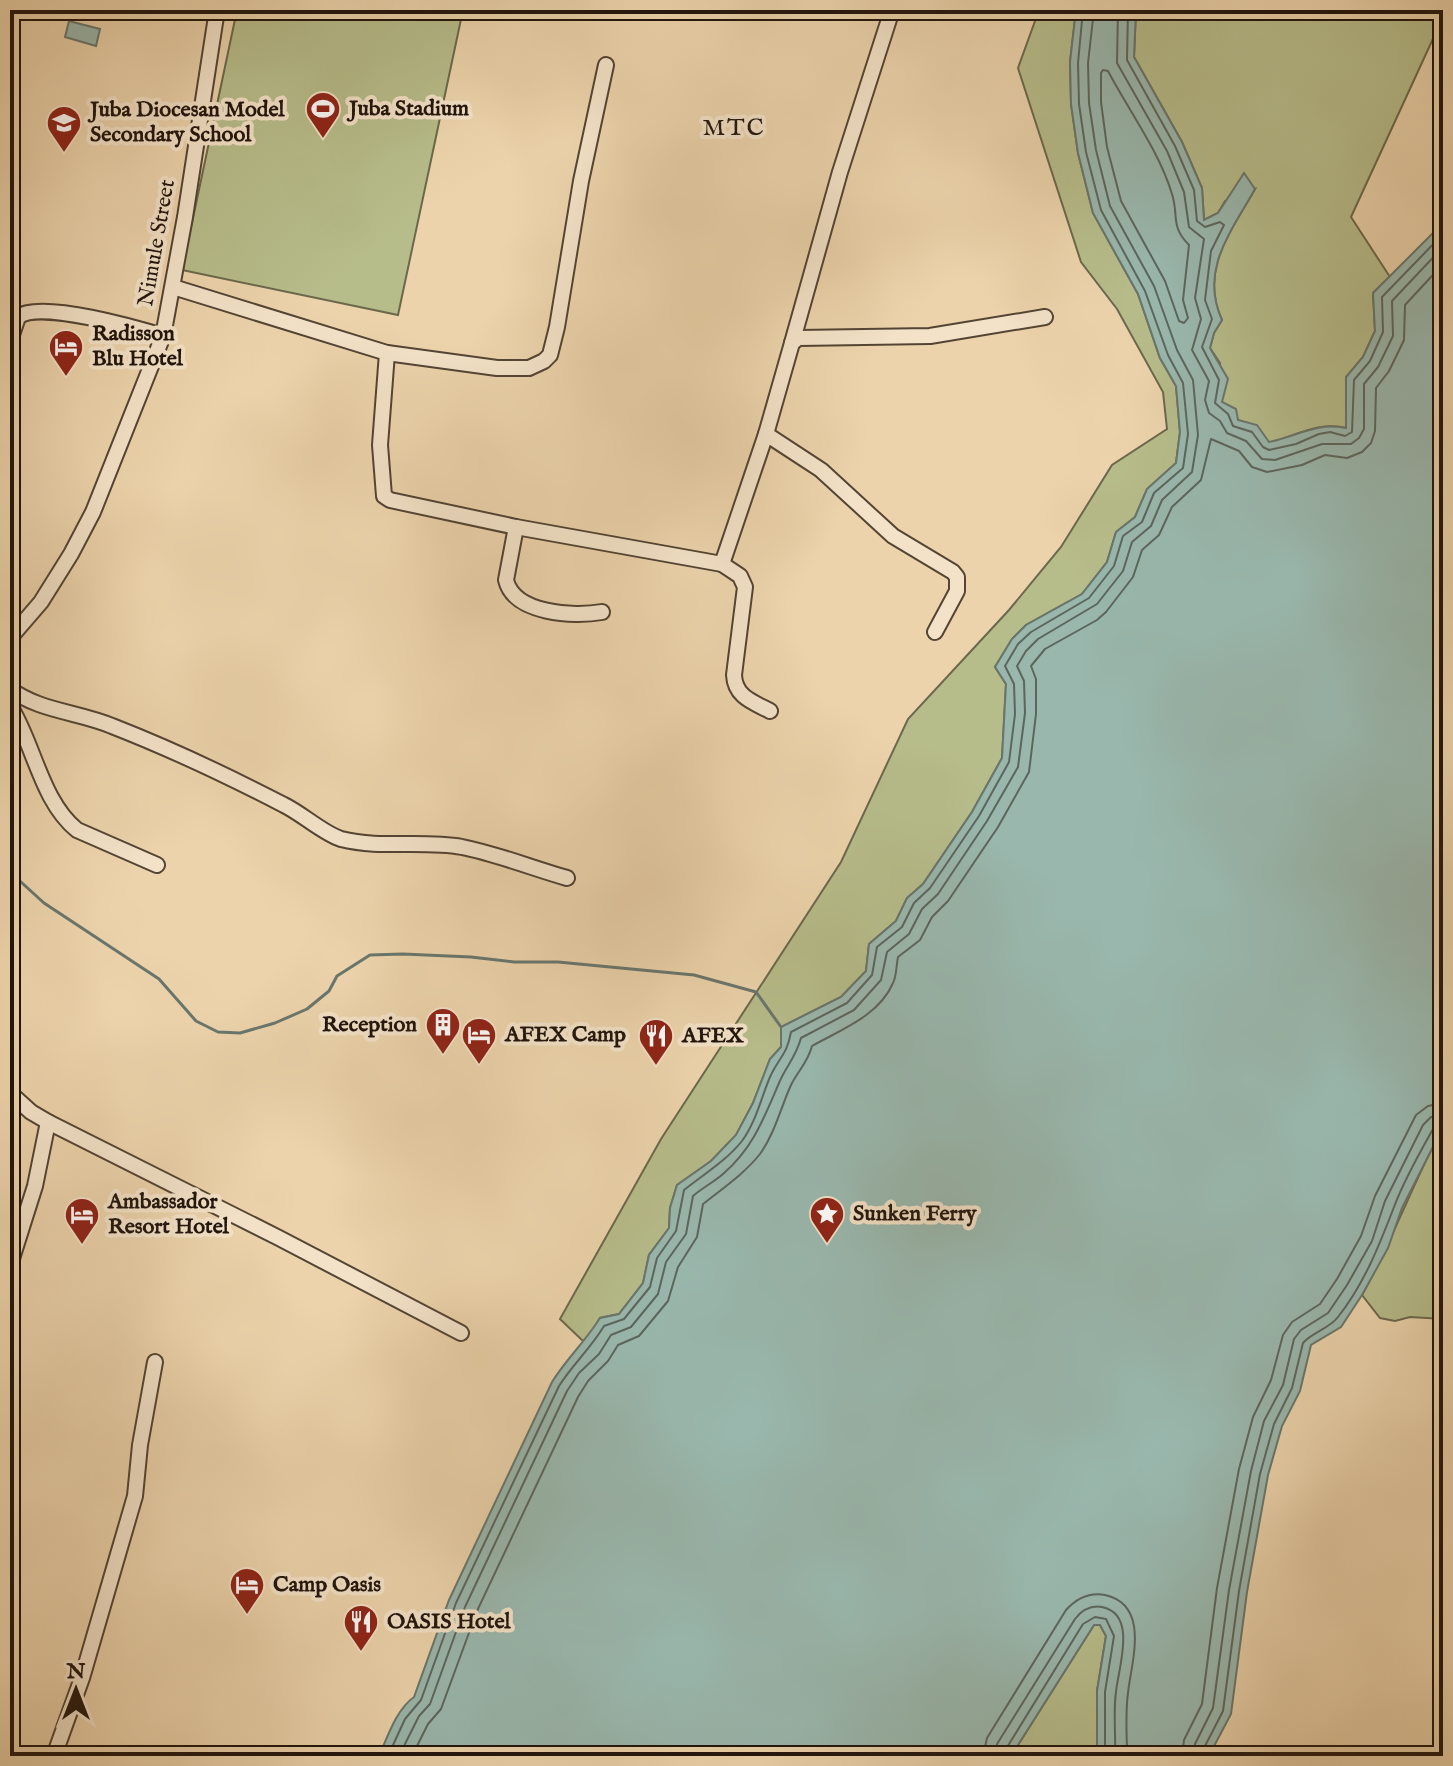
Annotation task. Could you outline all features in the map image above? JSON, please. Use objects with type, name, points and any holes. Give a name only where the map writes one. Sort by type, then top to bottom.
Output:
[{"type":"street","name":"Nimule Street","points":[[10,638],[41,602],[93,512],[163,336],[217,10]]},
{"type":"street","points":[[722,564],[766,434],[840,172],[892,10]]},
{"type":"street","points":[[173,287],[387,353],[497,368],[529,368],[544,361],[550,355],[581,181],[606,65]]},
{"type":"street","points":[[10,341],[18,317],[30,312],[92,318],[163,336]]},
{"type":"street","points":[[792,343],[805,337],[930,336],[1045,317]]},
{"type":"street","points":[[387,353],[380,445],[384,496],[390,500],[516,527],[722,564],[740,576],[745,587],[734,683],[741,695],[770,711]]},
{"type":"street","points":[[766,434],[821,470],[893,536],[957,577],[957,591],[935,632]]},
{"type":"street","points":[[516,527],[506,580],[515,596],[556,613],[582,615],[602,612]]},
{"type":"street","points":[[10,689],[60,711],[109,724],[217,771],[300,813],[337,838],[379,845],[423,843],[463,847],[567,878]]},
{"type":"street","points":[[10,706],[48,788],[68,822],[77,830],[157,865]]},
{"type":"street","points":[[10,1093],[48,1122],[461,1333]]},
{"type":"street","points":[[10,1265],[35,1186],[48,1122]]},
{"type":"street","points":[[54,1756],[82,1678],[135,1496],[140,1445],[155,1362]]},
{"type":"green space","name":"Juba Stadium","points":[[237,10],[463,10],[398,315],[182,270]]},
{"type":"green space","points":[[1039,10],[1076,10],[1070,62],[1071,104],[1078,153],[1093,213],[1138,294],[1160,358],[1176,386],[1180,432],[1176,463],[1147,489],[1135,517],[1116,532],[1107,562],[1082,594],[1026,625],[1012,639],[995,667],[1006,684],[1002,758],[972,812],[923,884],[907,898],[896,921],[869,944],[866,971],[841,997],[781,1027],[781,1047],[770,1059],[753,1103],[736,1135],[711,1161],[677,1185],[670,1208],[669,1228],[649,1255],[643,1283],[619,1314],[600,1318],[585,1343],[560,1319],[661,1139],[841,862],[908,719],[1009,610],[1061,547],[1112,465],[1167,429],[1163,392],[1117,309],[1081,262],[1018,68]]},
{"type":"green space","points":[[1136,10],[1443,10],[1443,17],[1351,217],[1390,277],[1373,293],[1375,331],[1363,357],[1346,377],[1346,428],[1326,426],[1269,443],[1257,426],[1238,420],[1222,402],[1220,363],[1210,348],[1222,320],[1216,302],[1216,268],[1228,236],[1255,189],[1225,201],[1218,213],[1204,220],[1202,188],[1182,142],[1134,57]]},
{"type":"green space","points":[[1443,1127],[1443,1319],[1410,1317],[1395,1321],[1380,1318],[1362,1295]]},
{"type":"green space","points":[[1094,1625],[1100,1625],[1106,1636],[1097,1691],[1097,1756],[1011,1756]]},
{"type":"water","points":[[1076,10],[1136,10],[1134,57],[1182,142],[1202,188],[1204,220],[1218,213],[1244,173],[1255,189],[1228,236],[1216,268],[1216,302],[1222,320],[1210,348],[1228,379],[1222,402],[1236,409],[1238,420],[1257,425],[1269,442],[1316,428],[1346,428],[1346,377],[1363,357],[1375,331],[1373,293],[1443,223],[1443,1127],[1402,1208],[1388,1248],[1362,1295],[1341,1327],[1311,1345],[1300,1391],[1282,1426],[1268,1475],[1247,1592],[1231,1714],[1212,1750],[1212,1756],[1097,1756],[1097,1691],[1106,1636],[1100,1625],[1094,1625],[1011,1756],[379,1756],[397,1716],[414,1697],[449,1600],[552,1382],[600,1318],[619,1314],[643,1283],[649,1255],[669,1228],[670,1208],[677,1185],[711,1161],[736,1135],[753,1103],[770,1059],[781,1047],[781,1027],[841,997],[866,971],[869,944],[896,921],[907,898],[923,884],[972,812],[1002,758],[1006,684],[995,667],[1012,639],[1026,625],[1082,594],[1107,562],[1116,532],[1135,517],[1147,489],[1176,463],[1180,432],[1176,386],[1160,358],[1138,294],[1093,213],[1078,153],[1071,104],[1070,62]]},
{"type":"water","points":[[69,21],[100,29],[96,46],[65,37]]},
{"type":"waterway","points":[[10,872],[44,903],[159,979],[196,1021],[218,1032],[240,1033],[275,1023],[307,1009],[329,991],[337,976],[370,955],[403,954],[558,962],[694,975],[756,992],[781,1027]]},
{"type":"place","name":"Juba Stadium","points":[[323,140]]},
{"type":"place","name":"Juba Diocesan Model Secondary School","points":[[64,154]]},
{"type":"place","name":"Radisson Blu Hotel","points":[[66,378]]},
{"type":"place","name":"Reception","points":[[443,1056]]},
{"type":"place","name":"AFEX Camp","points":[[479,1066]]},
{"type":"place","name":"AFEX","points":[[656,1067]]},
{"type":"place","name":"Sunken Ferry","points":[[827,1245]]},
{"type":"place","name":"Ambassador Resort Hotel","points":[[82,1246]]},
{"type":"place","name":"Camp Oasis","points":[[247,1616]]},
{"type":"place","name":"OASIS Hotel","points":[[361,1653]]},
{"type":"district","name":"MTC","points":[[734,128]]}]
